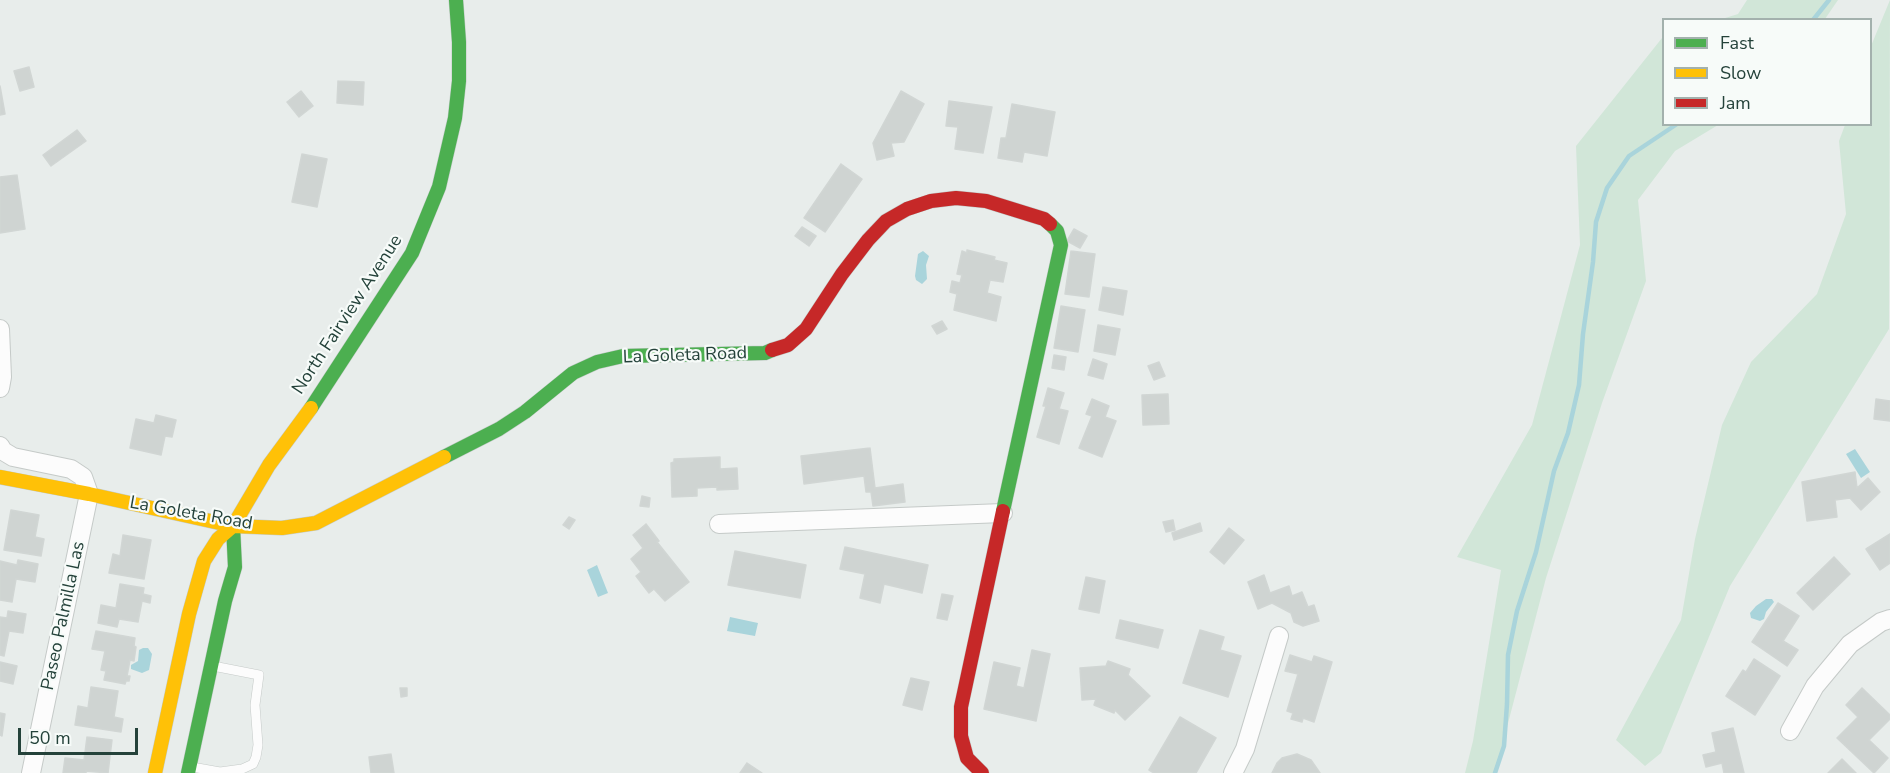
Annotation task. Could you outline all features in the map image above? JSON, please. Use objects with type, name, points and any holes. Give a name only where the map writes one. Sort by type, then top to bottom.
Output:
[{"type":"street","name":"North Fairview Avenue","points":[[155,773],[189,614],[204,561],[218,539],[233,525],[269,465],[321,394],[412,253],[439,187],[454,118],[459,81],[456,0]]},
{"type":"street","name":"La Goleta Road","points":[[0,477],[233,525],[282,528],[316,523],[499,429],[525,412],[573,373],[597,362],[623,356],[765,353],[788,345],[806,329],[842,274],[886,221],[907,209],[931,201],[956,198],[986,201],[1044,219],[1057,231],[1061,244],[961,706],[960,736],[967,758],[982,773]]},
{"type":"street","points":[[0,329],[2,377],[0,388]]},
{"type":"street","points":[[0,446],[3,451],[13,457],[71,469],[83,477],[89,494]]},
{"type":"street","name":"Paseo Palmilla Las","points":[[31,773],[89,494]]},
{"type":"street","points":[[718,524],[1003,513]]},
{"type":"street","points":[[189,770],[225,601],[235,567],[233,525]]},
{"type":"street","points":[[1790,731],[1815,686],[1850,644],[1881,622],[1890,619]]},
{"type":"street","points":[[1233,773],[1245,750],[1279,636]]},
{"type":"lane","points":[[189,770],[220,772],[242,769],[253,764],[256,757],[258,745],[255,705],[259,675],[211,666]]},
{"type":"green space","points":[[1747,0],[1838,0],[1826,18],[1725,18],[1738,14]]},
{"type":"green space","points":[[1890,0],[1889,329],[1730,586],[1661,753],[1645,766],[1616,740],[1681,620],[1695,539],[1722,425],[1751,362],[1817,294],[1846,214],[1839,141],[1845,126],[1872,126],[1872,44]]},
{"type":"green space","points":[[1662,38],[1662,126],[1716,126],[1675,151],[1638,200],[1646,281],[1602,403],[1546,578],[1495,773],[1465,773],[1473,741],[1501,570],[1457,557],[1532,425],[1580,245],[1576,146]]},
{"type":"water","points":[[923,251],[929,256],[926,265],[927,279],[922,284],[916,280],[915,276],[918,254]]},
{"type":"water","points":[[1855,449],[1870,472],[1861,478],[1846,454]]},
{"type":"water","points":[[597,565],[608,593],[598,597],[587,570]]},
{"type":"water","points":[[1766,599],[1772,599],[1774,602],[1766,612],[1764,619],[1760,621],[1751,618],[1750,613]]},
{"type":"water","points":[[730,617],[758,623],[755,636],[727,631]]},
{"type":"water","points":[[148,648],[152,654],[149,670],[142,673],[131,669],[131,665],[138,661],[139,650]]},
{"type":"building","points":[[29,67],[34,87],[20,91],[14,71]]},
{"type":"building","points":[[338,81],[364,82],[363,105],[337,103]]},
{"type":"building","points":[[0,86],[5,114],[0,115]]},
{"type":"building","points":[[301,91],[313,106],[299,117],[287,102]]},
{"type":"building","points":[[901,91],[924,104],[904,142],[891,143],[894,156],[877,160],[873,143]]},
{"type":"building","points":[[949,101],[992,107],[983,153],[955,149],[958,127],[946,126]]},
{"type":"building","points":[[1012,104],[1055,112],[1047,156],[1024,152],[1022,162],[998,158],[1001,138],[1006,138]]},
{"type":"building","points":[[77,130],[86,141],[51,166],[43,155]]},
{"type":"building","points":[[302,154],[327,159],[317,207],[292,202]]},
{"type":"building","points":[[841,164],[862,179],[825,232],[804,218]]},
{"type":"building","points":[[17,175],[25,229],[0,233],[0,177]]},
{"type":"building","points":[[802,227],[816,236],[809,246],[795,236]]},
{"type":"building","points":[[1074,229],[1087,236],[1080,248],[1067,241]]},
{"type":"building","points":[[967,250],[995,257],[994,260],[1007,263],[1003,282],[990,280],[987,293],[1001,297],[996,321],[954,310],[957,294],[950,292],[952,281],[960,283],[962,275],[957,274],[962,251],[967,253]]},
{"type":"building","points":[[1071,251],[1095,254],[1089,297],[1065,294]]},
{"type":"building","points":[[1103,287],[1127,291],[1123,315],[1099,310]]},
{"type":"building","points":[[1061,306],[1085,310],[1078,352],[1054,348]]},
{"type":"building","points":[[942,321],[947,329],[937,334],[932,326]]},
{"type":"building","points":[[1098,325],[1120,329],[1115,355],[1094,351]]},
{"type":"building","points":[[1054,355],[1066,357],[1064,370],[1052,368]]},
{"type":"building","points":[[1093,359],[1107,364],[1103,379],[1088,375]]},
{"type":"building","points":[[1159,362],[1165,376],[1154,380],[1148,366]]},
{"type":"building","points":[[1048,388],[1064,393],[1059,409],[1068,411],[1059,444],[1037,437],[1046,406],[1043,406]]},
{"type":"building","points":[[1168,394],[1169,424],[1143,425],[1142,395]]},
{"type":"building","points":[[1092,399],[1109,406],[1105,417],[1116,421],[1102,457],[1079,448],[1092,416],[1086,414]]},
{"type":"building","points":[[1876,399],[1890,401],[1890,421],[1874,419]]},
{"type":"building","points":[[156,415],[176,420],[172,437],[165,436],[161,455],[130,448],[136,419],[154,423]]},
{"type":"building","points":[[870,448],[875,488],[903,484],[905,502],[873,506],[871,492],[866,492],[864,476],[804,484],[801,456]]},
{"type":"building","points":[[720,457],[720,469],[737,468],[738,489],[697,488],[697,496],[672,497],[671,463],[674,459]]},
{"type":"building","points":[[1855,472],[1857,488],[1868,478],[1880,492],[1861,510],[1850,498],[1835,500],[1837,517],[1807,521],[1802,482]]},
{"type":"building","points":[[642,496],[650,498],[649,507],[640,506]]},
{"type":"building","points":[[11,510],[39,515],[35,537],[44,539],[41,556],[4,550]]},
{"type":"building","points":[[569,517],[575,520],[569,529],[563,525]]},
{"type":"building","points":[[1173,520],[1175,530],[1166,532],[1163,522]]},
{"type":"building","points":[[1200,523],[1202,531],[1174,540],[1172,533]]},
{"type":"building","points":[[646,524],[659,541],[657,542],[689,582],[665,601],[654,589],[649,593],[636,576],[641,572],[631,559],[643,548],[633,535]]},
{"type":"building","points":[[1229,528],[1244,540],[1224,564],[1210,552]]},
{"type":"building","points":[[1890,534],[1890,563],[1880,570],[1866,549]]},
{"type":"building","points":[[123,535],[151,540],[144,579],[109,573],[113,554],[120,556]]},
{"type":"building","points":[[845,547],[928,565],[922,593],[884,584],[880,603],[860,598],[865,574],[840,569]]},
{"type":"building","points":[[735,551],[806,565],[800,598],[728,585]]},
{"type":"building","points":[[1834,557],[1850,574],[1813,610],[1797,593]]},
{"type":"building","points":[[18,560],[38,564],[35,582],[16,579],[12,602],[0,600],[0,561],[17,565]]},
{"type":"building","points":[[1264,575],[1270,593],[1289,586],[1292,596],[1302,592],[1308,607],[1314,605],[1319,621],[1303,626],[1294,622],[1291,613],[1272,603],[1258,609],[1248,582]]},
{"type":"building","points":[[1086,577],[1105,581],[1099,613],[1079,609]]},
{"type":"building","points":[[120,584],[144,588],[143,594],[151,596],[150,603],[142,601],[138,622],[119,619],[117,627],[98,623],[101,605],[116,608]]},
{"type":"building","points":[[942,594],[953,596],[947,620],[937,618]]},
{"type":"building","points":[[1778,603],[1799,616],[1783,641],[1798,650],[1787,666],[1752,642]]},
{"type":"building","points":[[8,611],[26,614],[23,633],[9,631],[4,656],[0,655],[0,617],[7,618]]},
{"type":"building","points":[[1120,620],[1163,630],[1158,648],[1116,638]]},
{"type":"building","points":[[1200,630],[1224,637],[1220,650],[1241,656],[1228,697],[1183,683]]},
{"type":"building","points":[[96,631],[135,638],[134,661],[130,660],[127,676],[130,676],[129,681],[125,684],[104,680],[106,671],[101,670],[105,651],[92,649]]},
{"type":"building","points":[[1032,650],[1050,654],[1036,721],[984,709],[994,662],[1020,668],[1016,686],[1024,688]]},
{"type":"building","points":[[1290,655],[1312,662],[1314,656],[1332,662],[1314,722],[1303,718],[1302,722],[1291,719],[1293,713],[1287,711],[1298,674],[1285,671]]},
{"type":"building","points":[[1754,659],[1780,676],[1755,715],[1726,696],[1743,670],[1746,672]]},
{"type":"building","points":[[1108,661],[1130,669],[1128,675],[1150,696],[1125,720],[1115,710],[1114,713],[1094,705],[1096,699],[1082,700],[1080,668],[1106,666]]},
{"type":"building","points":[[0,662],[17,666],[13,684],[0,681]]},
{"type":"building","points":[[911,678],[929,682],[922,710],[903,705]]},
{"type":"building","points":[[91,687],[118,691],[114,717],[123,719],[121,732],[75,725],[78,706],[88,708]]},
{"type":"building","points":[[400,688],[407,688],[407,696],[401,697]]},
{"type":"building","points":[[1862,688],[1890,715],[1890,719],[1869,740],[1888,758],[1874,773],[1837,738],[1858,717],[1846,705]]},
{"type":"building","points":[[0,713],[5,714],[2,736],[0,735]]},
{"type":"building","points":[[1180,717],[1216,738],[1196,773],[1154,773],[1149,770]]},
{"type":"building","points":[[1733,728],[1744,773],[1724,773],[1722,763],[1706,767],[1703,755],[1716,752],[1712,733]]},
{"type":"building","points":[[87,737],[112,740],[108,773],[86,771],[86,773],[63,773],[65,758],[84,760]]},
{"type":"building","points":[[391,754],[394,773],[371,773],[369,757]]},
{"type":"building","points":[[1297,754],[1311,760],[1320,773],[1272,773],[1282,758]]},
{"type":"building","points":[[1842,759],[1856,773],[1828,773]]},
{"type":"building","points":[[747,763],[762,773],[740,773]]},
{"type":"waterway","points":[[1815,18],[1829,0]]},
{"type":"waterway","points":[[1495,773],[1504,746],[1508,655],[1517,611],[1536,552],[1554,471],[1568,433],[1579,385],[1596,222],[1607,188],[1629,156],[1674,126]]},
{"type":"traffic: fast","points":[[311,408],[412,253],[439,187],[455,118],[459,81],[456,0]]},
{"type":"traffic: fast","points":[[1003,511],[1061,245],[1057,231],[1050,224]]},
{"type":"traffic: fast","points":[[444,457],[499,429],[525,412],[573,373],[597,362],[623,356],[765,353],[772,350]]},
{"type":"traffic: fast","points":[[188,773],[225,601],[235,567],[233,526]]},
{"type":"traffic: slow","points":[[155,773],[189,614],[204,561],[218,539],[233,526],[269,465],[311,408]]},
{"type":"traffic: slow","points":[[0,477],[233,526],[282,528],[316,523],[444,457]]},
{"type":"traffic: jam","points":[[772,350],[788,345],[806,329],[842,274],[868,240],[886,221],[907,209],[931,201],[956,198],[986,201],[1044,219],[1050,224]]},
{"type":"traffic: jam","points":[[982,773],[967,758],[961,736],[961,707],[1003,511]]}]
